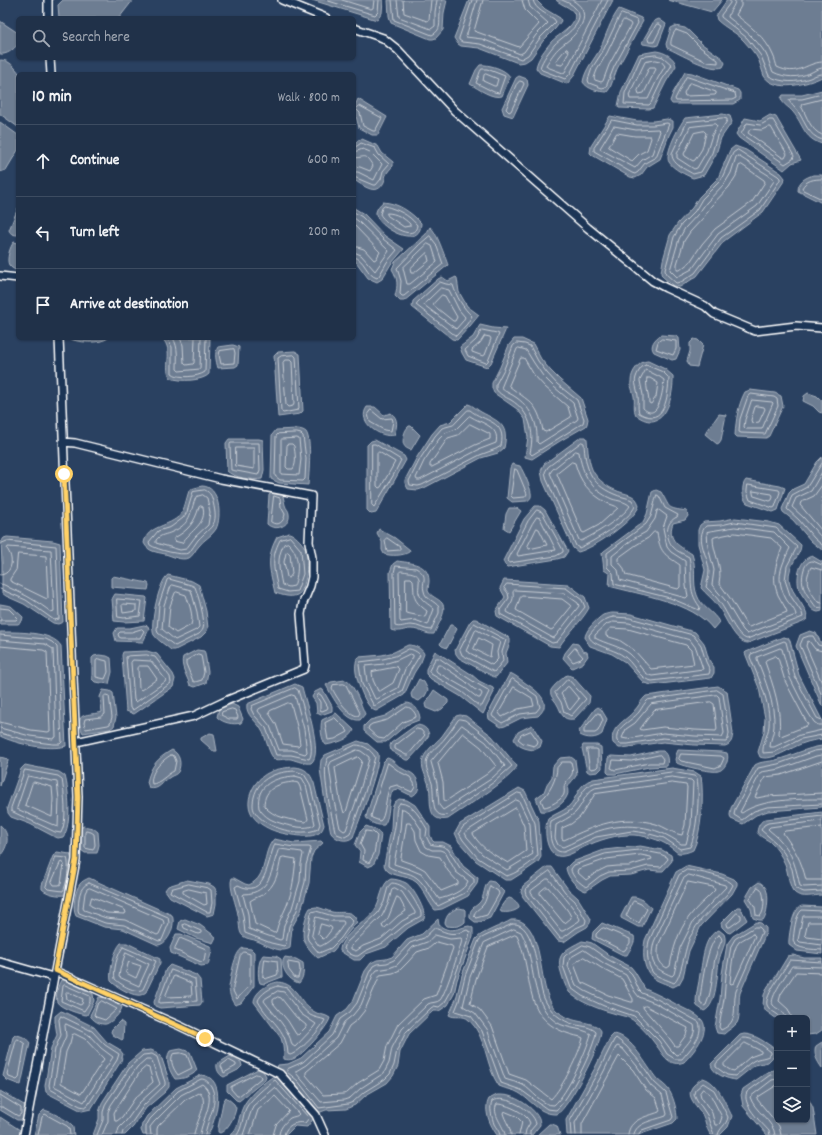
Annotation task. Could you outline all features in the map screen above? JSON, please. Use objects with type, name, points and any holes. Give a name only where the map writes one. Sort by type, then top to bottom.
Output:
[{"type":"street","points":[[48,0],[48,16]]},
{"type":"street","points":[[282,0],[321,16]]},
{"type":"street","points":[[356,29],[383,38],[398,50],[455,111],[588,228],[653,280],[666,288],[705,306],[714,314],[755,331],[796,326],[822,328]]},
{"type":"street","points":[[50,60],[51,72]]},
{"type":"street","points":[[0,276],[16,278]]},
{"type":"street","points":[[24,1135],[76,860],[78,797],[59,340]]},
{"type":"street","points":[[63,442],[75,443],[221,479],[311,496],[309,542],[312,558],[312,577],[309,590],[303,603],[301,614],[305,665],[304,670],[228,700],[194,716],[76,742]]},
{"type":"street","points":[[0,962],[54,974],[186,1029],[280,1074],[316,1115],[325,1135]]},
{"type":"water","points":[[63,0],[133,0],[121,16],[59,16],[58,5]]},
{"type":"water","points":[[312,0],[383,0],[382,13],[377,20]]},
{"type":"water","points":[[388,0],[447,0],[444,13],[443,30],[436,38],[430,39],[391,23]]},
{"type":"water","points":[[469,0],[536,0],[545,9],[560,18],[561,21],[543,41],[531,58],[525,62],[518,63],[479,48],[461,46],[458,44],[454,38]]},
{"type":"water","points":[[556,0],[613,0],[573,77],[567,84],[540,73],[536,68],[538,61],[552,41],[567,29],[574,21],[574,13],[571,9]]},
{"type":"water","points":[[668,0],[722,0],[712,12]]},
{"type":"water","points":[[727,0],[822,0],[822,77],[792,86],[783,86],[769,81],[764,76],[758,58],[750,48],[741,38],[717,20],[716,16]]},
{"type":"water","points":[[619,9],[641,18],[643,21],[617,69],[610,88],[607,92],[597,91],[590,88],[583,82],[584,77],[600,49]]},
{"type":"water","points":[[659,19],[666,24],[658,45],[643,44],[642,42],[654,21]]},
{"type":"water","points":[[0,21],[16,32],[16,46],[10,52],[0,54]]},
{"type":"water","points":[[675,26],[685,28],[702,44],[722,58],[725,63],[723,67],[717,68],[703,65],[667,48],[666,44],[671,28]]},
{"type":"water","points":[[656,51],[662,52],[669,56],[674,60],[676,66],[653,108],[619,108],[618,106],[621,92],[639,54]]},
{"type":"water","points":[[0,60],[3,60],[14,66],[18,72],[16,72],[16,126],[0,114]]},
{"type":"water","points":[[480,65],[488,65],[508,74],[510,77],[502,96],[498,97],[490,95],[470,84],[476,70]]},
{"type":"water","points":[[685,72],[692,73],[738,90],[740,93],[740,100],[733,104],[672,104],[670,101],[673,93]]},
{"type":"water","points":[[519,76],[527,79],[528,85],[513,117],[504,114],[502,108],[516,78]]},
{"type":"water","points":[[822,90],[822,144],[807,135],[797,117],[781,98],[783,95],[802,95]]},
{"type":"water","points":[[358,99],[387,117],[378,135],[372,135],[359,128],[356,116],[356,104]]},
{"type":"water","points":[[723,114],[730,116],[732,122],[721,138],[716,154],[704,175],[693,178],[673,167],[668,158],[670,147],[685,118]]},
{"type":"water","points":[[770,115],[776,117],[801,160],[792,163],[784,170],[739,138],[736,134],[745,118],[760,121]]},
{"type":"water","points":[[610,116],[637,121],[667,119],[673,121],[673,127],[660,159],[647,167],[641,175],[635,178],[630,177],[590,153],[591,146]]},
{"type":"water","points":[[0,122],[16,134],[16,153],[6,170],[0,172]]},
{"type":"water","points":[[362,139],[378,146],[382,153],[393,162],[393,166],[386,174],[384,182],[378,189],[370,189],[356,181],[356,143],[358,140]]},
{"type":"water","points":[[735,146],[746,150],[781,173],[785,178],[784,181],[763,212],[724,241],[697,276],[680,287],[673,286],[662,276],[661,273],[670,235],[699,197],[718,178],[730,150]]},
{"type":"water","points":[[813,175],[822,175],[822,203],[798,191],[801,182]]},
{"type":"water","points":[[383,202],[399,206],[413,215],[421,223],[419,231],[414,235],[406,236],[398,234],[382,224],[377,218],[376,212]]},
{"type":"water","points":[[356,209],[364,214],[385,236],[404,249],[391,264],[382,279],[377,282],[368,278],[356,262]]},
{"type":"water","points":[[16,213],[16,235],[12,234],[9,230]]},
{"type":"water","points":[[430,227],[438,238],[448,265],[404,301],[400,301],[395,296],[397,282],[392,269],[395,262],[426,234]]},
{"type":"water","points":[[14,242],[16,242],[16,270],[8,263],[11,247]]},
{"type":"water","points":[[442,277],[448,281],[456,277],[457,278],[459,292],[467,306],[479,315],[457,340],[452,339],[412,307],[413,301]]},
{"type":"water","points":[[480,325],[506,329],[491,363],[487,367],[466,360],[460,347],[473,337]]},
{"type":"water","points":[[661,335],[676,336],[679,338],[680,350],[676,359],[672,360],[654,352],[652,347],[653,342]]},
{"type":"water","points":[[514,339],[522,339],[533,344],[541,359],[550,370],[581,398],[588,419],[586,426],[532,459],[525,457],[528,437],[525,419],[517,409],[494,393],[492,388],[492,383],[509,345]]},
{"type":"water","points":[[694,339],[698,340],[703,345],[697,367],[689,366],[687,361],[690,351],[690,343]]},
{"type":"water","points":[[72,340],[105,340],[88,342]]},
{"type":"water","points":[[164,340],[210,340],[209,374],[202,378],[191,380],[171,378],[168,369],[168,349]]},
{"type":"water","points":[[233,345],[239,347],[238,365],[235,367],[218,368],[216,354],[218,347]]},
{"type":"water","points":[[295,351],[300,354],[303,411],[300,414],[278,417],[274,356],[278,352]]},
{"type":"water","points":[[645,361],[665,369],[673,376],[672,394],[669,403],[660,417],[654,421],[646,420],[636,415],[631,385],[632,374],[636,368]]},
{"type":"water","points":[[750,390],[775,393],[781,396],[783,406],[769,436],[766,438],[737,437],[735,435],[739,407],[745,392]]},
{"type":"water","points":[[808,393],[817,396],[822,401],[822,413],[803,401],[804,396]]},
{"type":"water","points":[[468,404],[472,405],[502,425],[505,434],[504,448],[498,453],[481,458],[424,488],[418,490],[408,489],[405,480],[417,457],[432,434],[440,425],[450,422]]},
{"type":"water","points":[[367,407],[375,407],[384,415],[391,413],[394,415],[397,423],[394,435],[389,436],[377,432],[367,424],[364,413]]},
{"type":"water","points":[[719,414],[726,415],[721,440],[717,444],[705,434]]},
{"type":"water","points":[[411,426],[420,435],[411,450],[406,448],[403,443],[406,429]]},
{"type":"water","points":[[297,429],[305,431],[308,436],[310,458],[308,485],[279,483],[271,479],[272,435],[276,430]]},
{"type":"water","points":[[581,437],[586,437],[587,439],[589,461],[596,476],[609,487],[630,495],[636,499],[639,506],[630,519],[613,533],[594,545],[578,552],[573,548],[543,481],[541,471],[544,464]]},
{"type":"water","points":[[229,439],[263,440],[264,470],[262,479],[243,478],[233,475],[227,471],[226,443]]},
{"type":"water","points":[[375,440],[404,456],[406,460],[376,513],[371,514],[367,510],[367,445],[371,441]]},
{"type":"water","points":[[822,457],[822,550],[811,541],[793,520],[783,512],[782,509],[789,493],[793,489],[804,484],[817,462]]},
{"type":"water","points":[[512,464],[520,466],[531,490],[531,498],[527,501],[512,502],[507,498],[510,468]]},
{"type":"water","points":[[746,480],[785,488],[778,510],[773,512],[747,503],[743,492],[743,485]]},
{"type":"water","points":[[202,486],[208,487],[213,491],[218,503],[218,524],[210,536],[201,544],[192,556],[186,559],[180,559],[153,551],[148,548],[144,543],[149,533],[154,529],[176,519],[183,510],[189,491]]},
{"type":"water","points":[[656,490],[661,492],[672,508],[687,511],[688,516],[685,520],[673,523],[671,534],[679,546],[692,554],[697,595],[701,603],[717,618],[719,622],[713,629],[693,612],[680,606],[651,596],[609,586],[610,574],[604,570],[602,553],[643,522],[647,514],[652,492]]},
{"type":"water","points":[[273,492],[279,493],[283,496],[285,506],[289,513],[288,522],[278,528],[274,528],[267,524],[269,495]]},
{"type":"water","points":[[535,506],[540,506],[545,510],[568,551],[564,557],[557,559],[507,567],[503,561],[524,519]]},
{"type":"water","points":[[509,508],[517,508],[521,511],[509,531],[504,528],[506,514]]},
{"type":"water","points":[[735,518],[769,522],[779,525],[801,545],[799,553],[790,569],[789,580],[790,585],[807,614],[807,619],[803,622],[748,643],[739,639],[718,606],[701,588],[705,570],[698,544],[698,530],[700,525],[704,522]]},
{"type":"water","points":[[379,529],[395,538],[410,550],[409,552],[397,555],[384,554],[382,550],[382,542],[377,533]]},
{"type":"water","points":[[289,533],[304,546],[307,566],[303,588],[297,595],[286,596],[275,593],[270,559],[273,545],[277,537]]},
{"type":"water","points":[[7,537],[60,543],[63,622],[58,624],[53,623],[24,604],[2,593],[1,542]]},
{"type":"water","points":[[812,556],[822,562],[822,611],[818,612],[814,611],[810,607],[800,592],[798,584],[798,574],[801,565]]},
{"type":"water","points":[[397,561],[413,563],[422,567],[428,575],[428,591],[444,606],[443,614],[434,634],[428,634],[414,629],[401,631],[391,630],[390,572],[393,564]]},
{"type":"water","points":[[168,575],[192,581],[199,585],[206,611],[208,628],[201,637],[175,650],[171,650],[158,639],[154,635],[153,630],[154,614],[158,594],[161,585]]},
{"type":"water","points":[[113,576],[148,583],[148,590],[111,587],[111,578]]},
{"type":"water","points":[[504,580],[568,584],[585,597],[589,608],[559,647],[550,646],[497,616],[496,611],[505,597],[500,588]]},
{"type":"water","points":[[115,594],[146,597],[144,621],[114,621],[112,599]]},
{"type":"water","points":[[0,604],[11,606],[23,617],[22,621],[18,624],[0,624]]},
{"type":"water","points":[[613,613],[631,614],[695,632],[704,643],[709,660],[714,667],[714,673],[711,678],[652,685],[644,683],[625,662],[612,654],[590,646],[585,639],[587,632],[598,619],[603,615]]},
{"type":"water","points":[[473,619],[476,619],[510,638],[510,643],[506,653],[507,663],[496,677],[459,658],[456,654],[455,650]]},
{"type":"water","points":[[144,625],[148,626],[149,629],[143,642],[116,641],[114,633],[117,628],[130,628]]},
{"type":"water","points":[[450,625],[453,625],[457,629],[447,648],[440,644]]},
{"type":"water","points":[[810,631],[816,633],[822,645],[822,706],[796,646],[800,635]]},
{"type":"water","points":[[0,632],[24,632],[42,635],[50,637],[61,646],[66,746],[51,748],[33,746],[15,742],[0,736]]},
{"type":"water","points":[[783,637],[788,638],[790,641],[799,675],[822,720],[822,739],[806,742],[776,756],[765,758],[760,757],[758,752],[764,732],[765,718],[759,688],[745,653]]},
{"type":"water","points":[[573,643],[578,644],[583,651],[587,652],[588,656],[583,663],[572,668],[563,658]]},
{"type":"water","points":[[408,645],[418,647],[424,654],[404,695],[376,711],[372,709],[364,698],[358,682],[356,674],[357,660],[359,657],[382,655],[394,652]]},
{"type":"water","points":[[197,650],[204,651],[205,653],[208,672],[206,683],[195,687],[190,685],[182,664],[182,660],[183,657]]},
{"type":"water","points":[[147,651],[157,654],[173,674],[175,679],[173,687],[134,714],[126,711],[122,655],[123,652]]},
{"type":"water","points":[[435,651],[471,674],[479,681],[493,688],[494,692],[483,714],[460,696],[431,679],[426,674],[426,669]]},
{"type":"water","points":[[99,655],[111,658],[112,672],[109,684],[95,682],[92,679],[92,658]]},
{"type":"water","points":[[510,673],[534,689],[542,697],[544,706],[538,716],[521,718],[501,727],[489,719],[488,714]]},
{"type":"water","points":[[568,675],[573,677],[590,696],[589,703],[574,719],[567,719],[562,715],[551,694],[551,690],[554,686]]},
{"type":"water","points":[[419,679],[424,682],[428,690],[425,696],[419,701],[412,698],[411,694]]},
{"type":"water","points":[[345,680],[354,690],[365,714],[360,720],[354,720],[344,713],[326,685],[331,682]]},
{"type":"water","points":[[295,684],[302,687],[315,739],[316,749],[311,763],[303,763],[291,759],[274,759],[263,733],[249,714],[247,708],[247,704]]},
{"type":"water","points":[[718,686],[727,691],[733,733],[729,744],[725,746],[663,742],[619,748],[613,743],[612,737],[616,728],[631,715],[646,696]]},
{"type":"water","points":[[321,689],[332,706],[332,711],[321,715],[317,713],[316,703],[312,697],[315,692]]},
{"type":"water","points":[[103,690],[113,693],[116,717],[114,726],[110,729],[83,733],[80,726],[81,718],[87,715],[102,712],[100,697]]},
{"type":"water","points":[[434,690],[448,700],[448,703],[442,709],[436,712],[426,708],[425,704]]},
{"type":"water","points":[[406,703],[411,704],[416,708],[420,718],[419,720],[406,725],[386,742],[377,742],[364,731],[364,726],[370,720],[385,716]]},
{"type":"water","points":[[232,704],[238,707],[243,719],[241,723],[228,723],[217,717],[219,709]]},
{"type":"water","points":[[598,707],[607,719],[602,734],[591,738],[580,735],[579,731]]},
{"type":"water","points":[[336,713],[354,730],[346,739],[326,745],[321,733],[322,720]]},
{"type":"water","points":[[456,716],[466,716],[492,736],[517,766],[513,772],[486,794],[448,819],[441,819],[433,814],[431,809],[429,786],[422,762],[424,756],[442,736]]},
{"type":"water","points":[[416,725],[424,727],[429,735],[421,747],[409,760],[406,760],[391,751],[390,746],[391,743]]},
{"type":"water","points":[[532,725],[542,741],[540,747],[534,750],[520,746],[514,739],[518,732]]},
{"type":"water","points":[[210,733],[214,734],[217,751],[212,751],[201,740],[201,738]]},
{"type":"water","points":[[358,741],[368,744],[378,753],[378,760],[369,794],[353,837],[348,840],[342,840],[331,833],[320,769],[321,760],[325,755]]},
{"type":"water","points":[[583,745],[597,745],[601,747],[602,768],[598,772],[590,773],[587,771],[582,748]]},
{"type":"water","points":[[822,746],[822,807],[768,811],[756,815],[743,824],[731,819],[731,808],[755,765],[773,761],[810,748]]},
{"type":"water","points":[[172,750],[177,754],[180,760],[178,772],[158,787],[152,789],[149,788],[147,782],[153,767],[159,759]]},
{"type":"water","points":[[678,750],[722,752],[727,753],[728,757],[724,768],[718,771],[710,771],[677,763],[675,760]]},
{"type":"water","points":[[663,751],[666,754],[667,766],[649,767],[615,774],[609,774],[607,772],[608,758],[611,756],[631,757]]},
{"type":"water","points":[[0,757],[8,759],[8,761],[0,786]]},
{"type":"water","points":[[571,757],[575,760],[577,774],[568,787],[568,794],[560,805],[548,811],[541,811],[536,798],[544,792],[552,777],[553,766],[560,758]]},
{"type":"water","points":[[387,758],[414,775],[419,787],[417,792],[412,796],[398,789],[393,790],[386,821],[384,825],[379,825],[374,824],[366,817],[383,762]]},
{"type":"water","points":[[25,765],[59,772],[65,776],[68,790],[69,817],[66,832],[63,837],[58,838],[53,836],[30,824],[11,817],[8,813],[7,808],[21,769]]},
{"type":"water","points":[[295,767],[307,772],[311,776],[314,783],[324,825],[320,832],[313,836],[292,835],[273,830],[258,821],[252,815],[249,807],[249,798],[253,788],[261,778],[266,774],[283,768]]},
{"type":"water","points":[[672,768],[695,772],[701,776],[702,813],[696,843],[693,850],[686,853],[678,853],[656,840],[634,835],[602,840],[584,847],[572,854],[564,856],[558,856],[550,849],[546,837],[548,819],[568,807],[584,784],[588,781],[593,779]]},
{"type":"water","points":[[519,788],[525,791],[539,821],[541,857],[538,862],[522,873],[511,880],[505,880],[476,861],[459,842],[455,833],[460,824]]},
{"type":"water","points":[[399,799],[407,800],[415,805],[430,827],[430,835],[432,840],[434,842],[443,842],[451,846],[463,866],[478,878],[477,884],[468,896],[442,909],[435,910],[416,882],[393,874],[386,869],[384,865],[391,829],[392,808],[395,802]]},
{"type":"water","points":[[822,812],[822,895],[801,896],[795,893],[791,888],[785,864],[778,851],[769,841],[759,835],[757,830],[761,822],[766,819]]},
{"type":"water","points":[[0,825],[6,832],[7,840],[5,849],[0,856]]},
{"type":"water","points":[[83,826],[93,828],[98,832],[99,845],[97,853],[85,853],[81,850],[81,829]]},
{"type":"water","points":[[366,826],[377,830],[381,835],[378,855],[373,865],[368,867],[359,862],[360,851],[355,845],[360,832]]},
{"type":"water","points":[[274,839],[294,843],[321,841],[323,843],[314,851],[311,858],[309,883],[301,911],[292,927],[290,948],[286,950],[274,948],[246,938],[241,934],[239,917],[231,886],[232,878],[249,885],[260,876],[267,851]]},
{"type":"water","points":[[640,846],[662,850],[671,855],[672,861],[663,871],[649,870],[631,875],[610,876],[586,891],[579,888],[570,879],[566,868],[572,862],[604,850]]},
{"type":"water","points":[[57,852],[70,854],[73,862],[66,895],[53,894],[42,889],[42,885],[53,856]]},
{"type":"water","points":[[686,866],[722,874],[734,879],[737,882],[737,885],[732,894],[701,926],[689,951],[683,977],[679,984],[673,987],[655,979],[648,972],[644,958],[644,944],[676,872]]},
{"type":"water","points":[[547,867],[552,867],[568,889],[578,898],[591,919],[587,927],[564,942],[558,941],[523,897],[521,892],[523,886]]},
{"type":"water","points":[[89,878],[172,915],[173,923],[171,933],[162,944],[158,945],[123,929],[104,927],[76,916],[74,904],[78,887]]},
{"type":"water","points":[[391,879],[399,880],[409,885],[419,900],[424,919],[408,928],[386,947],[366,954],[360,960],[354,960],[340,951],[341,946],[348,935],[374,911],[385,884]]},
{"type":"water","points":[[187,880],[209,884],[214,887],[216,890],[216,904],[214,914],[207,916],[170,897],[165,890],[168,886]]},
{"type":"water","points":[[489,881],[494,882],[504,892],[490,918],[480,922],[475,922],[470,918],[470,912],[482,900]]},
{"type":"water","points":[[759,882],[765,887],[768,894],[767,911],[763,920],[753,918],[751,909],[745,899],[752,887]]},
{"type":"water","points":[[631,897],[637,897],[651,908],[642,927],[638,927],[621,918]]},
{"type":"water","points":[[509,898],[513,899],[519,905],[519,908],[510,912],[501,912],[500,908]]},
{"type":"water","points":[[802,906],[822,907],[822,954],[797,951],[789,945],[792,922],[795,913],[798,908]]},
{"type":"water","points":[[316,907],[332,912],[350,913],[357,922],[333,951],[318,958],[308,947],[303,937],[304,924],[308,911],[310,908]]},
{"type":"water","points":[[737,907],[740,907],[747,920],[730,933],[727,932],[722,927],[721,923]]},
{"type":"water","points":[[459,908],[465,910],[465,922],[457,926],[447,926],[445,923],[448,915]]},
{"type":"water","points":[[185,919],[200,925],[216,937],[213,943],[196,938],[178,929],[180,921]]},
{"type":"water","points":[[438,919],[439,925],[450,930],[469,926],[473,928],[473,937],[457,980],[454,994],[448,1005],[439,1011],[433,1011],[409,1034],[400,1052],[398,1066],[393,1076],[387,1083],[366,1095],[355,1105],[346,1109],[326,1110],[318,1113],[294,1084],[277,1068],[278,1065],[288,1064],[301,1058],[329,1032],[337,1016],[347,1009],[353,1001],[365,971],[371,963],[377,960],[392,957],[407,940],[422,934]]},
{"type":"water","points":[[511,920],[521,921],[529,928],[534,937],[538,949],[545,987],[554,1008],[565,1017],[592,1024],[601,1031],[596,1049],[584,1076],[569,1101],[557,1114],[551,1114],[541,1110],[517,1092],[499,1086],[494,1078],[483,1043],[475,1027],[467,1018],[449,1015],[456,999],[462,975],[476,939],[482,934]]},
{"type":"water","points":[[756,922],[761,923],[766,928],[766,933],[740,993],[737,1023],[724,1034],[717,1033],[715,1027],[727,944],[733,936]]},
{"type":"water","points":[[602,923],[634,936],[633,944],[627,955],[623,955],[592,939],[593,932]]},
{"type":"water","points":[[719,930],[724,934],[725,941],[720,958],[712,1003],[704,1011],[697,1006],[696,1002],[703,956],[710,938]]},
{"type":"water","points":[[176,934],[181,934],[210,946],[212,950],[208,965],[201,966],[171,953],[170,948]]},
{"type":"water","points":[[582,941],[592,943],[610,956],[631,967],[645,989],[692,1012],[702,1020],[704,1030],[702,1036],[696,1048],[684,1062],[670,1062],[638,1024],[630,1018],[590,1005],[578,999],[569,992],[565,985],[560,966],[561,956],[567,949]]},
{"type":"water","points":[[121,943],[127,943],[160,959],[160,963],[146,992],[142,995],[134,995],[127,992],[111,981],[113,961],[118,946]]},
{"type":"water","points":[[243,948],[251,949],[254,952],[254,986],[241,1003],[235,1005],[230,996],[229,987],[235,959],[237,954]]},
{"type":"water","points":[[263,955],[276,956],[281,959],[282,977],[264,984],[260,983],[258,969]]},
{"type":"water","points":[[793,955],[804,958],[822,958],[822,1030],[816,1034],[810,1035],[810,1015],[774,1015],[774,1017],[766,1011],[763,1005],[764,995],[768,986],[788,956]]},
{"type":"water","points":[[285,957],[296,959],[303,963],[303,974],[299,983],[295,982],[286,973],[283,965]]},
{"type":"water","points":[[170,965],[196,975],[200,980],[202,1002],[200,1005],[160,1008],[155,1006],[154,1002],[166,969]]},
{"type":"water","points":[[61,980],[65,980],[93,994],[94,1001],[87,1015],[66,1009],[57,1002],[57,991]]},
{"type":"water","points":[[278,982],[285,983],[290,986],[304,1003],[313,1011],[330,1018],[325,1028],[314,1041],[302,1053],[291,1060],[284,1059],[281,1038],[254,1002],[256,995],[259,992],[270,984]]},
{"type":"water","points":[[99,997],[105,998],[122,1007],[116,1017],[106,1024],[96,1022],[90,1015]]},
{"type":"water","points":[[61,1011],[94,1027],[107,1042],[119,1049],[123,1054],[121,1061],[91,1109],[82,1111],[46,1092],[45,1086],[51,1048],[57,1035],[55,1016]]},
{"type":"water","points":[[120,1021],[124,1024],[122,1040],[113,1035],[111,1032]]},
{"type":"water","points":[[614,1034],[621,1036],[633,1046],[657,1079],[669,1090],[675,1105],[677,1119],[673,1123],[638,1135],[567,1135],[566,1120],[610,1038]]},
{"type":"water","points":[[748,1034],[768,1044],[774,1048],[774,1056],[768,1062],[755,1065],[736,1080],[724,1077],[717,1073],[712,1068],[711,1064],[740,1035]]},
{"type":"water","points":[[15,1035],[23,1037],[30,1043],[21,1085],[7,1080],[3,1076],[13,1037]]},
{"type":"water","points":[[822,1042],[822,1068],[817,1060],[815,1052],[816,1046]]},
{"type":"water","points":[[181,1049],[190,1052],[197,1070],[188,1077],[175,1079],[168,1062],[168,1054],[170,1051]]},
{"type":"water","points":[[151,1050],[161,1056],[169,1080],[169,1087],[146,1108],[133,1127],[125,1135],[93,1135],[99,1119],[99,1112],[103,1101],[128,1063],[142,1051]]},
{"type":"water","points":[[230,1056],[241,1062],[242,1066],[238,1070],[224,1077],[218,1072],[217,1064]]},
{"type":"water","points":[[258,1069],[263,1071],[266,1076],[265,1080],[239,1101],[227,1091],[227,1085]]},
{"type":"water","points":[[774,1070],[774,1123],[810,1123],[810,1102],[813,1108],[817,1135],[767,1135],[743,1106],[741,1095],[743,1089],[768,1072]]},
{"type":"water","points":[[201,1075],[209,1078],[215,1083],[217,1091],[218,1100],[214,1120],[208,1135],[143,1135],[141,1130],[142,1124],[147,1116],[176,1088]]},
{"type":"water","points":[[274,1076],[278,1076],[314,1118],[307,1127],[295,1126],[286,1135],[230,1135],[236,1129],[245,1103],[261,1085]]},
{"type":"water","points":[[703,1078],[708,1080],[717,1088],[732,1116],[728,1127],[720,1135],[710,1134],[703,1116],[691,1098],[690,1094],[693,1086]]},
{"type":"water","points":[[0,1091],[24,1105],[26,1108],[25,1115],[22,1120],[17,1120],[0,1110]]},
{"type":"water","points":[[497,1095],[506,1095],[519,1100],[534,1111],[540,1125],[532,1135],[497,1135],[492,1127],[487,1113],[487,1103],[489,1099]]},
{"type":"water","points":[[226,1097],[234,1104],[236,1108],[231,1122],[226,1129],[220,1133],[218,1132],[218,1128],[223,1102]]},
{"type":"water","points":[[44,1110],[55,1114],[70,1123],[73,1126],[74,1135],[34,1135],[39,1115]]},
{"type":"water","points":[[0,1117],[20,1130],[20,1135],[0,1135]]},
{"type":"water","points":[[549,1124],[557,1126],[560,1135],[537,1135]]},
{"type":"route","points":[[64,474],[78,797],[76,860],[55,970],[205,1038]]}]
